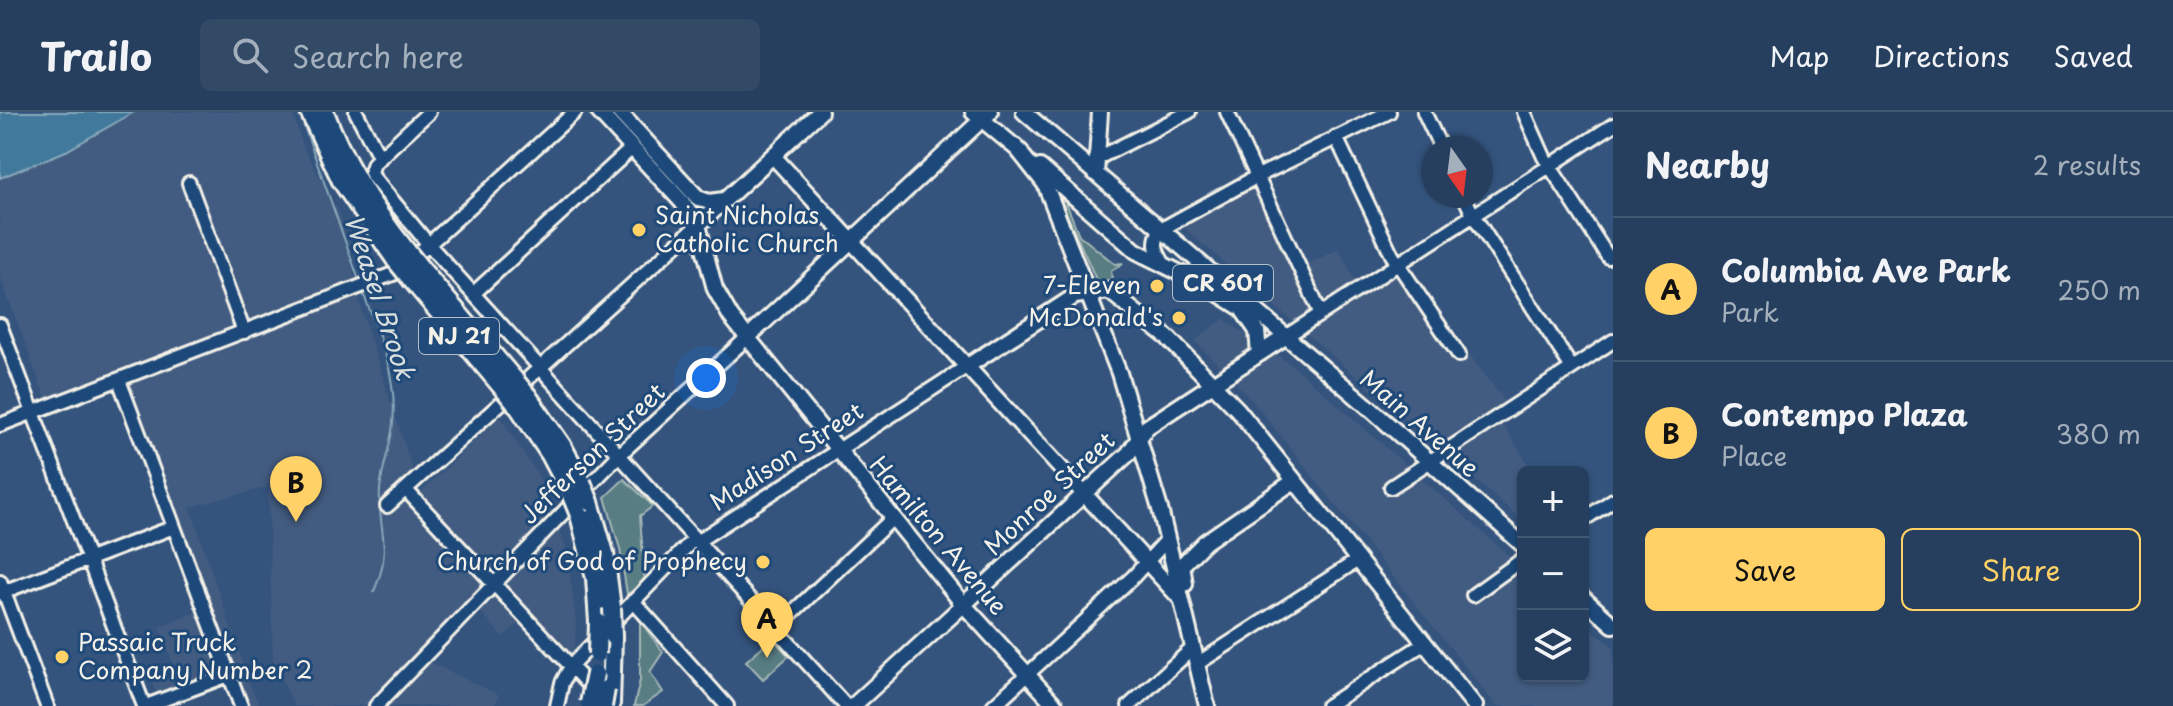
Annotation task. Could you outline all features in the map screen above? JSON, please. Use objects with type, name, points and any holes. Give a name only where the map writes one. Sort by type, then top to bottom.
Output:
[{"type":"highway","name":"NJ 21","points":[[309,112],[341,181],[523,402],[551,428],[605,553],[613,637],[601,702]]},
{"type":"highway","name":"NJ 21","points":[[325,112],[401,256]]},
{"type":"highway","name":"NJ 21","points":[[584,509],[598,622],[595,674],[601,702]]},
{"type":"main road","points":[[599,112],[682,202],[698,225],[820,112]]},
{"type":"main road","points":[[619,112],[698,198],[709,202],[724,200]]},
{"type":"main road","name":"Main Avenue","points":[[1024,112],[1517,540]]},
{"type":"main road","points":[[1096,174],[1100,112]]},
{"type":"main road","name":"Main Avenue","points":[[982,115],[1136,251],[1208,287],[1285,337]]},
{"type":"main road","name":"Jefferson Street","points":[[748,337],[982,115]]},
{"type":"main road","points":[[1015,146],[1045,184],[1095,291],[1156,494],[1207,706]]},
{"type":"main road","points":[[773,156],[1183,606]]},
{"type":"main road","name":"Hamilton Avenue","points":[[698,225],[715,289],[731,317],[963,604],[1056,706]]},
{"type":"main road","points":[[1095,291],[1109,291],[1168,338],[1214,384],[1475,706]]},
{"type":"main road","name":"Madison Street","points":[[966,367],[1075,296],[1095,291]]},
{"type":"main road","points":[[1242,309],[1257,331],[1259,354]]},
{"type":"main road","name":"Monroe Street","points":[[853,706],[1128,454],[1148,427],[1285,337]]},
{"type":"main road","points":[[1156,494],[1178,548],[1190,550],[1294,481]]},
{"type":"main road","points":[[1183,606],[1188,599],[1182,565],[1205,542]]},
{"type":"main road","points":[[1589,603],[1613,625]]},
{"type":"street","points":[[356,112],[380,158]]},
{"type":"street","points":[[429,112],[371,166],[373,177],[430,246],[846,706]]},
{"type":"street","points":[[0,425],[398,272],[575,112]]},
{"type":"street","points":[[1098,158],[1189,112]]},
{"type":"street","points":[[1227,112],[1321,314]]},
{"type":"street","points":[[1166,267],[1156,247],[1160,230],[1256,177],[1389,112]]},
{"type":"street","points":[[1424,112],[1435,136]]},
{"type":"street","points":[[1524,112],[1549,167],[1608,257]]},
{"type":"street","name":"Monroe Street","points":[[1285,337],[1613,125]]},
{"type":"street","points":[[1336,137],[1392,255],[1459,355]]},
{"type":"street","points":[[474,293],[632,148]]},
{"type":"street","points":[[189,183],[244,332]]},
{"type":"street","points":[[1470,208],[1572,368]]},
{"type":"street","points":[[387,506],[698,225]]},
{"type":"street","points":[[0,325],[145,706],[229,675]]},
{"type":"street","name":"Jefferson Street","points":[[376,706],[619,455],[748,337]]},
{"type":"street","points":[[1391,487],[1613,341]]},
{"type":"street","name":"Madison Street","points":[[557,706],[562,683],[571,666],[690,543],[698,541],[966,367]]},
{"type":"street","points":[[119,380],[241,706]]},
{"type":"street","points":[[406,490],[601,702]]},
{"type":"street","points":[[1589,516],[1613,500]]},
{"type":"street","points":[[776,628],[893,518]]},
{"type":"street","points":[[47,706],[1,588],[174,527]]},
{"type":"street","points":[[993,706],[1166,541]]},
{"type":"street","points":[[1197,664],[1358,560]]},
{"type":"street","points":[[1473,595],[1517,563]]},
{"type":"street","points":[[633,601],[727,706]]},
{"type":"street","points":[[1327,706],[1425,643]]},
{"type":"street","points":[[1129,706],[1193,648]]},
{"type":"shaded area","points":[[0,112],[134,112],[66,151],[0,178]]},
{"type":"shaded area","points":[[134,112],[292,112],[304,149],[340,215],[364,319],[420,493],[500,417],[541,480],[567,551],[576,622],[573,671],[524,619],[503,637],[473,603],[421,658],[499,695],[494,706],[294,706],[273,659],[268,487],[190,507],[250,685],[260,706],[241,706],[229,675],[159,701],[152,682],[176,673],[160,627],[204,609],[118,382],[49,407],[0,276],[0,178],[66,151]]},
{"type":"shaded area","points":[[1256,176],[1299,268],[1339,249],[1359,289],[1399,263],[1510,408],[1498,417],[1529,466],[1517,466],[1517,516],[1173,218]]},
{"type":"shaded area","points":[[1223,319],[1292,365],[1517,563],[1517,682],[1589,682],[1589,626],[1613,647],[1613,706],[1497,706],[1252,400],[1195,341]]},
{"type":"green space","points":[[1065,200],[1079,235],[1115,264],[1123,263],[1111,271],[1112,279],[1098,284],[1061,201]]},
{"type":"green space","points":[[624,479],[653,506],[640,516],[645,584],[627,594],[620,549],[605,497]]},
{"type":"green space","points":[[640,621],[663,652],[650,672],[663,692],[643,706],[634,706],[640,680]]},
{"type":"green space","points":[[772,638],[789,656],[763,679],[746,661]]},
{"type":"waterway","name":"Weasel Brook","points":[[299,112],[360,283]]},
{"type":"waterway","name":"Weasel Brook","points":[[363,293],[386,356],[394,406],[380,489],[383,562],[374,591]]},
{"type":"place","name":"Saint Nicholas Catholic Church","points":[[639,230]]},
{"type":"place","name":"7-Eleven","points":[[1157,286]]},
{"type":"place","name":"McDonald's","points":[[1179,318]]},
{"type":"place","name":"Contempo Plaza","points":[[296,522]]},
{"type":"place","name":"Church of God of Prophecy","points":[[763,562]]},
{"type":"place","name":"Passaic Truck Company Number 2","points":[[62,657]]},
{"type":"place","name":"Columbia Ave Park","points":[[767,658]]}]
